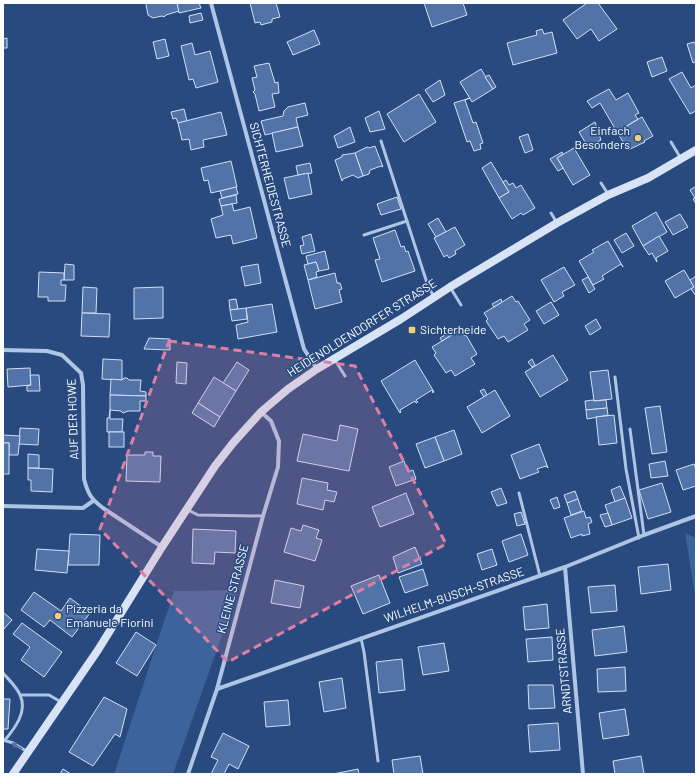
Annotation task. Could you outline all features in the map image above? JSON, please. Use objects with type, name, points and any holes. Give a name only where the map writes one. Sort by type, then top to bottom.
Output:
[{"type":"street","name":"SICHTERHEIDESTRASSE","points":[[211,3],[304,349],[317,369]]},
{"type":"street","name":"HEIDENOLDENDORFER STRASSE","points":[[13,774],[98,650],[162,546],[219,460],[262,412],[288,389],[317,369],[401,319],[434,297],[557,223],[608,195],[648,178],[696,150]]},
{"type":"street","name":"AUF DER HOWE","points":[[3,350],[47,351],[62,355],[81,373],[83,385],[84,479],[88,492],[93,501]]},
{"type":"street","name":"KLEINE STRASSE","points":[[188,774],[217,689],[263,516],[278,467],[279,441],[270,421],[262,412]]},
{"type":"street","points":[[3,506],[83,508],[93,501],[162,546]]},
{"type":"street","name":"WILHELM-BUSCH-STRASSE","points":[[217,689],[565,567],[696,516]]},
{"type":"street","name":"ARNDTSTRASSE","points":[[565,567],[583,774]]},
{"type":"lane","points":[[381,142],[428,286],[434,297]]},
{"type":"lane","points":[[671,142],[681,159]]},
{"type":"lane","points":[[601,183],[608,195]]},
{"type":"lane","points":[[551,213],[557,223]]},
{"type":"lane","points":[[364,235],[407,221]]},
{"type":"lane","points":[[450,288],[461,305]]},
{"type":"lane","points":[[334,359],[345,376]]},
{"type":"lane","points":[[615,377],[626,469],[639,538]]},
{"type":"lane","points":[[630,429],[644,535]]},
{"type":"lane","points":[[519,493],[540,576]]},
{"type":"lane","points":[[186,509],[198,515],[263,516]]},
{"type":"lane","points":[[361,638],[378,761]]},
{"type":"lane","points":[[3,673],[21,695],[22,709],[17,726],[4,740],[29,752]]},
{"type":"lane","points":[[21,695],[49,695],[62,703]]},
{"type":"highlighted area","points":[[169,341],[355,366],[446,544],[228,662],[100,529]]},
{"type":"shaded area","points":[[685,533],[696,538],[696,601]]},
{"type":"shaded area","points":[[238,590],[173,774],[114,774],[174,591]]},
{"type":"building","points":[[147,3],[177,3],[179,11],[164,17],[153,18],[148,15]]},
{"type":"building","points":[[177,3],[199,3],[201,8],[179,13]]},
{"type":"building","points":[[250,3],[276,3],[280,17],[272,19],[272,22],[261,25],[260,22],[255,23]]},
{"type":"building","points":[[424,3],[463,3],[467,15],[432,27]]},
{"type":"building","points":[[587,3],[598,3],[617,29],[599,41],[591,29],[577,39],[563,20]]},
{"type":"building","points":[[201,13],[203,20],[190,23],[189,16]]},
{"type":"building","points":[[542,29],[544,34],[552,32],[557,53],[513,65],[507,43],[537,35],[536,31]]},
{"type":"building","points":[[314,30],[320,44],[293,55],[287,42]]},
{"type":"building","points":[[7,38],[7,48],[3,48],[3,39]]},
{"type":"building","points":[[165,39],[169,56],[157,59],[153,42]]},
{"type":"building","points":[[694,42],[696,45],[696,63],[693,63],[687,44]]},
{"type":"building","points":[[192,43],[195,55],[210,51],[218,82],[196,88],[193,79],[189,80],[181,46]]},
{"type":"building","points":[[662,57],[667,71],[652,77],[647,62]]},
{"type":"building","points":[[269,63],[275,83],[278,82],[279,93],[272,94],[275,107],[259,111],[255,94],[253,92],[255,90],[252,78],[257,77],[254,66]]},
{"type":"building","points":[[481,69],[493,89],[472,102],[460,82]]},
{"type":"building","points":[[682,72],[691,88],[696,85],[696,111],[690,114],[669,79]]},
{"type":"building","points":[[489,75],[496,87],[493,89],[485,77]]},
{"type":"building","points":[[440,80],[445,95],[433,102],[425,90]]},
{"type":"building","points":[[609,89],[616,100],[628,93],[639,113],[635,115],[638,119],[617,132],[600,103],[592,108],[587,101]]},
{"type":"building","points":[[419,94],[436,122],[404,142],[387,114]]},
{"type":"building","points":[[470,98],[465,100],[473,123],[476,122],[483,143],[480,144],[481,149],[474,151],[470,141],[467,142],[454,103]]},
{"type":"building","points":[[305,103],[308,115],[296,118],[298,127],[265,135],[261,121],[283,116],[284,111],[288,107]]},
{"type":"building","points":[[184,109],[187,121],[178,123],[176,118],[173,119],[171,112]]},
{"type":"building","points":[[379,111],[385,129],[370,132],[365,118]]},
{"type":"building","points":[[221,112],[227,135],[203,140],[204,147],[191,150],[189,139],[182,140],[178,123]]},
{"type":"building","points":[[642,117],[653,136],[644,141],[645,142],[628,150],[617,132]]},
{"type":"building","points":[[595,122],[601,140],[588,147],[579,132]]},
{"type":"building","points":[[298,127],[303,146],[276,152],[272,133]]},
{"type":"building","points":[[350,127],[355,142],[338,148],[334,136]]},
{"type":"building","points":[[528,134],[533,150],[525,153],[519,137]]},
{"type":"building","points":[[375,146],[383,167],[381,166],[370,170],[369,174],[363,176],[355,153],[367,147],[369,148]]},
{"type":"building","points":[[574,148],[590,175],[573,185],[557,158]]},
{"type":"building","points":[[562,152],[563,154],[557,158],[563,168],[558,171],[550,159]]},
{"type":"building","points":[[355,153],[363,176],[358,178],[353,175],[343,179],[342,181],[335,160],[342,157],[342,155]]},
{"type":"building","points":[[231,161],[237,187],[211,193],[208,180],[204,181],[201,168]]},
{"type":"building","points":[[491,162],[509,192],[499,198],[482,168]]},
{"type":"building","points":[[310,163],[312,173],[298,175],[296,166]]},
{"type":"building","points":[[308,173],[312,194],[289,199],[284,178]]},
{"type":"building","points":[[506,180],[509,185],[513,183],[516,188],[521,185],[535,208],[523,215],[521,213],[512,219],[499,198],[509,192],[503,182]]},
{"type":"building","points":[[696,186],[696,204],[693,199],[695,198],[690,190]]},
{"type":"building","points":[[236,187],[238,194],[222,198],[220,191]]},
{"type":"building","points":[[236,195],[237,203],[221,206],[219,199]]},
{"type":"building","points":[[397,197],[401,209],[381,215],[377,204]]},
{"type":"building","points":[[232,204],[234,211],[250,207],[257,238],[233,244],[231,235],[216,238],[211,219],[223,215],[221,206]]},
{"type":"building","points":[[656,212],[667,232],[643,246],[632,226]]},
{"type":"building","points":[[680,214],[688,227],[673,235],[665,222]]},
{"type":"building","points":[[438,218],[446,232],[436,237],[428,224]]},
{"type":"building","points":[[455,227],[465,245],[455,251],[456,254],[449,258],[447,255],[444,257],[434,238]]},
{"type":"building","points":[[395,230],[401,247],[404,246],[406,252],[408,251],[415,271],[382,282],[375,260],[380,259],[373,238]]},
{"type":"building","points":[[626,233],[634,246],[622,253],[614,240]]},
{"type":"building","points":[[311,234],[315,251],[302,254],[300,246],[304,245],[302,237]]},
{"type":"building","points":[[659,236],[668,251],[656,258],[657,262],[652,253],[649,255],[643,246]]},
{"type":"building","points":[[608,241],[623,267],[621,264],[602,276],[604,279],[593,285],[579,261],[594,252],[592,250]]},
{"type":"building","points":[[325,251],[329,269],[319,271],[316,262],[308,264],[306,256]]},
{"type":"building","points":[[316,262],[319,271],[316,272],[317,277],[308,280],[304,265]]},
{"type":"building","points":[[65,264],[74,265],[74,280],[64,280]]},
{"type":"building","points":[[258,264],[261,283],[245,286],[241,267]]},
{"type":"building","points":[[564,267],[575,285],[562,292],[564,296],[554,302],[541,280]]},
{"type":"building","points":[[684,270],[694,287],[675,298],[665,281]]},
{"type":"building","points":[[39,272],[64,273],[64,280],[61,280],[61,285],[66,285],[65,301],[48,301],[48,297],[38,297]]},
{"type":"building","points":[[335,273],[337,283],[340,283],[342,289],[339,290],[342,302],[315,309],[308,280]]},
{"type":"building","points":[[696,276],[696,296],[691,289],[694,287],[690,280]]},
{"type":"building","points":[[588,277],[595,289],[589,293],[582,280]]},
{"type":"building","points":[[83,287],[97,288],[96,313],[82,313]]},
{"type":"building","points":[[163,287],[163,318],[134,319],[134,288]]},
{"type":"building","points":[[512,296],[516,302],[518,301],[530,320],[524,324],[528,330],[508,342],[504,336],[498,339],[486,321],[488,319],[484,313]]},
{"type":"building","points":[[236,299],[238,309],[230,310],[229,300]]},
{"type":"building","points":[[501,299],[502,302],[494,307],[492,304]]},
{"type":"building","points":[[551,302],[559,315],[544,324],[536,311]]},
{"type":"building","points":[[272,304],[277,332],[238,339],[236,325],[248,322],[246,308]]},
{"type":"building","points":[[246,308],[247,319],[232,321],[230,310]]},
{"type":"building","points":[[82,313],[110,314],[109,337],[81,336]]},
{"type":"building","points":[[596,319],[601,328],[590,335],[585,326]]},
{"type":"building","points":[[460,330],[464,336],[466,335],[477,354],[471,358],[475,364],[455,376],[451,370],[446,373],[434,355],[436,353],[432,347]]},
{"type":"building","points":[[448,333],[450,336],[442,341],[440,338]]},
{"type":"building","points":[[149,338],[170,339],[170,350],[144,349]]},
{"type":"building","points":[[553,355],[568,380],[540,397],[525,372]]},
{"type":"building","points":[[103,359],[122,360],[122,380],[102,379]]},
{"type":"building","points":[[532,359],[535,365],[532,367],[528,362]]},
{"type":"building","points":[[415,360],[434,392],[433,393],[432,390],[416,400],[418,402],[416,403],[415,401],[400,410],[400,413],[381,381]]},
{"type":"building","points":[[177,362],[187,363],[186,384],[176,383]]},
{"type":"building","points":[[237,362],[249,370],[236,391],[223,383]]},
{"type":"building","points":[[30,368],[31,385],[8,387],[7,369]]},
{"type":"building","points":[[608,370],[612,399],[594,401],[590,372]]},
{"type":"building","points":[[30,375],[39,375],[40,391],[27,391],[27,386],[31,385]]},
{"type":"building","points":[[214,377],[236,391],[220,417],[198,403]]},
{"type":"building","points":[[124,378],[129,380],[141,380],[140,391],[146,392],[146,396],[110,395],[111,379],[122,380]]},
{"type":"building","points":[[484,389],[487,395],[484,397],[480,391]]},
{"type":"building","points":[[495,390],[510,416],[482,433],[467,407]]},
{"type":"building","points":[[110,395],[146,396],[146,401],[140,401],[140,411],[128,411],[123,413],[121,411],[110,410]]},
{"type":"building","points":[[606,400],[607,408],[586,410],[585,401]]},
{"type":"building","points":[[198,403],[220,417],[214,427],[192,413]]},
{"type":"building","points":[[660,406],[667,452],[652,454],[645,408]]},
{"type":"building","points":[[607,408],[608,415],[587,419],[586,410]]},
{"type":"building","points":[[110,410],[110,419],[123,419],[122,432],[107,432],[107,418],[109,418]]},
{"type":"building","points":[[614,415],[617,443],[599,445],[596,417]]},
{"type":"building","points":[[340,425],[358,429],[349,471],[297,461],[303,434],[337,441]]},
{"type":"building","points":[[20,428],[39,429],[38,445],[19,444]]},
{"type":"building","points":[[454,430],[462,454],[444,461],[435,437]]},
{"type":"building","points":[[109,432],[124,432],[124,447],[109,447]]},
{"type":"building","points":[[3,435],[20,436],[18,455],[9,455],[9,443],[3,443]]},
{"type":"building","points":[[435,437],[444,461],[425,468],[416,444]]},
{"type":"building","points":[[3,443],[9,443],[9,474],[3,474]]},
{"type":"building","points":[[539,444],[548,468],[546,466],[537,469],[539,472],[520,479],[511,455]]},
{"type":"building","points":[[145,452],[153,452],[153,456],[161,456],[160,482],[126,481],[127,455],[145,455]]},
{"type":"building","points":[[28,454],[39,455],[39,468],[28,468]]},
{"type":"building","points":[[404,461],[408,472],[413,470],[416,479],[396,486],[389,467]]},
{"type":"building","points":[[665,461],[668,476],[651,478],[649,464]]},
{"type":"building","points":[[694,464],[696,470],[696,486],[683,490],[676,470]]},
{"type":"building","points":[[28,468],[53,469],[52,492],[31,491],[31,480],[28,480]]},
{"type":"building","points":[[302,478],[328,483],[327,490],[337,492],[334,502],[325,500],[323,510],[297,504]]},
{"type":"building","points":[[662,483],[671,512],[648,519],[639,490]]},
{"type":"building","points":[[620,486],[625,498],[615,502],[611,490]]},
{"type":"building","points":[[501,488],[507,503],[497,506],[491,492]]},
{"type":"building","points":[[575,491],[578,499],[567,503],[564,495]]},
{"type":"building","points":[[406,493],[414,514],[380,527],[372,507]]},
{"type":"building","points":[[557,497],[560,507],[554,509],[550,500]]},
{"type":"building","points":[[625,498],[632,518],[612,525],[605,505]]},
{"type":"building","points":[[578,499],[582,511],[571,515],[567,503]]},
{"type":"building","points":[[584,511],[586,518],[590,517],[592,522],[588,524],[590,534],[582,536],[582,534],[571,538],[564,518]]},
{"type":"building","points":[[521,512],[525,524],[517,526],[514,514]]},
{"type":"building","points":[[608,513],[612,525],[605,527],[600,515]]},
{"type":"building","points":[[303,525],[319,530],[316,538],[322,540],[315,561],[284,552],[291,528],[301,531]]},
{"type":"building","points":[[193,529],[236,531],[235,553],[215,552],[214,564],[192,563]]},
{"type":"building","points":[[70,534],[100,535],[99,565],[68,565]]},
{"type":"building","points":[[521,534],[528,555],[509,562],[502,541]]},
{"type":"building","points":[[415,547],[422,564],[398,573],[393,557]]},
{"type":"building","points":[[37,549],[69,551],[67,573],[35,570]]},
{"type":"building","points":[[492,549],[497,565],[482,570],[477,554]]},
{"type":"building","points":[[668,564],[671,590],[641,594],[638,567]]},
{"type":"building","points":[[423,569],[428,585],[405,593],[399,577]]},
{"type":"building","points":[[379,575],[390,603],[363,614],[351,586]]},
{"type":"building","points":[[275,580],[304,586],[300,608],[271,603]]},
{"type":"building","points":[[615,585],[617,611],[591,613],[588,587]]},
{"type":"building","name":"Pizzeria da Emanuele Fiorini","points":[[34,592],[61,611],[70,598],[90,613],[72,637],[50,620],[44,627],[21,610]]},
{"type":"building","points":[[547,604],[549,628],[525,630],[523,607]]},
{"type":"building","points":[[3,612],[12,620],[3,630]]},
{"type":"building","points":[[22,623],[62,652],[44,677],[21,660],[30,647],[13,634]]},
{"type":"building","points":[[624,626],[627,652],[595,656],[592,630]]},
{"type":"building","points":[[136,632],[156,645],[137,676],[116,663]]},
{"type":"building","points":[[552,637],[553,660],[528,662],[526,639]]},
{"type":"building","points":[[444,643],[449,671],[423,675],[418,647]]},
{"type":"building","points":[[402,659],[405,690],[379,693],[376,662]]},
{"type":"building","points":[[625,667],[626,691],[598,692],[597,669]]},
{"type":"building","points":[[342,678],[346,708],[324,712],[319,682]]},
{"type":"building","points":[[528,685],[553,685],[555,708],[529,709]]},
{"type":"building","points":[[104,697],[127,709],[120,737],[115,734],[93,766],[69,752]]},
{"type":"building","points":[[3,699],[10,699],[8,729],[3,729]]},
{"type":"building","points":[[288,700],[290,725],[266,727],[264,702]]},
{"type":"building","points":[[625,709],[629,735],[603,739],[599,713]]},
{"type":"building","points":[[558,723],[560,750],[530,752],[528,725]]},
{"type":"building","points":[[223,733],[249,746],[238,769],[229,764],[224,774],[211,774],[218,760],[211,757]]},
{"type":"building","points":[[420,756],[423,774],[394,774],[392,760]]},
{"type":"building","points":[[641,756],[644,774],[615,774],[613,761]]},
{"type":"building","points":[[63,769],[71,774],[60,774]]},
{"type":"building","points":[[358,769],[359,774],[333,774]]},
{"type":"place","name":"Einfach Besonders","points":[[638,138]]},
{"type":"place","name":"Sichterheide","points":[[412,330]]},
{"type":"place","name":"Pizzeria da Emanuele Fiorini","points":[[58,616]]}]
